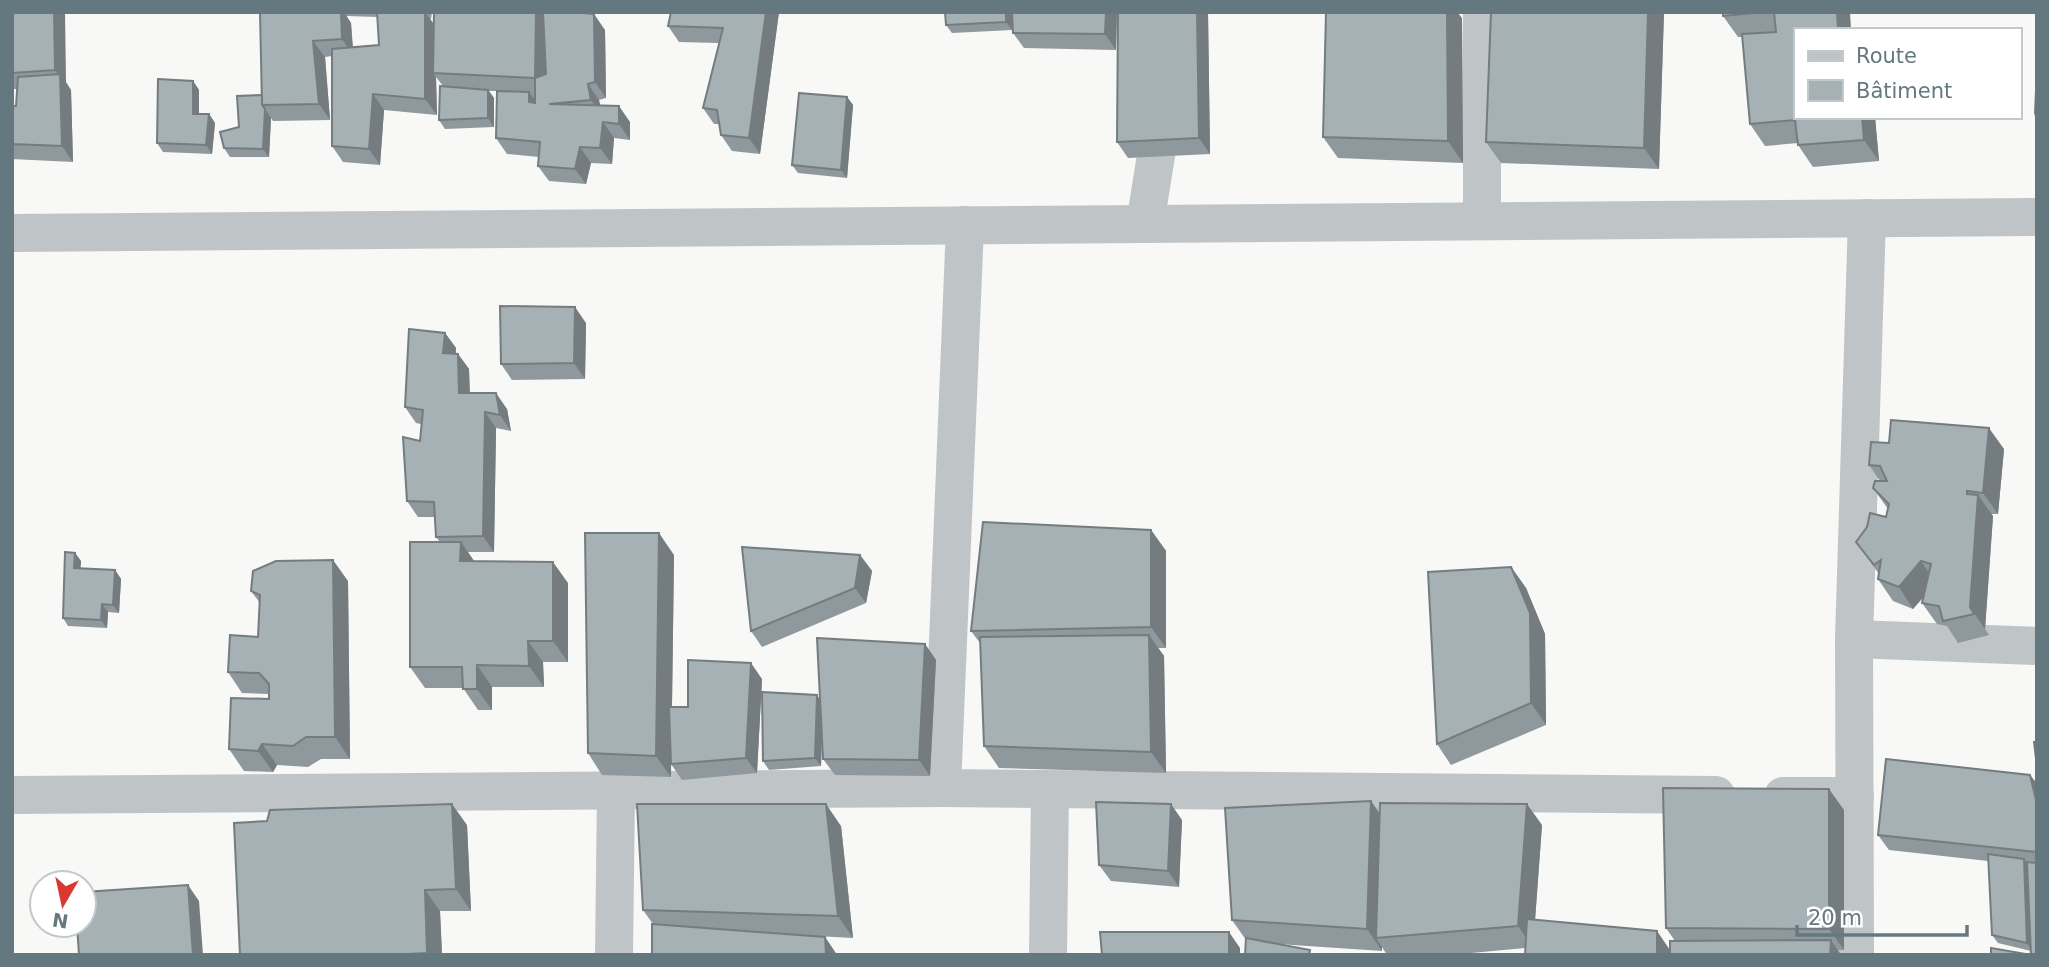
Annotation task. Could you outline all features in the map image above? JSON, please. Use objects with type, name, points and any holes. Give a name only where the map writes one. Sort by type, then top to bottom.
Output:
[{"type":"street","points":[[1145,224],[1179,12]]},
{"type":"street","points":[[1482,12],[1482,221]]},
{"type":"street","points":[[12,233],[2037,217]]},
{"type":"street","points":[[1855,955],[1854,639],[1867,218]]},
{"type":"street","points":[[942,788],[965,225]]},
{"type":"street","points":[[1854,639],[2037,646]]},
{"type":"street","points":[[12,795],[942,788],[1855,796]]},
{"type":"street","points":[[1048,955],[1049,789]]},
{"type":"street","points":[[614,955],[616,791]]},
{"type":"building","points":[[12,12],[54,12],[55,70],[12,73]]},
{"type":"building","points":[[260,12],[341,12],[342,39],[313,41],[319,104],[262,105]]},
{"type":"building","points":[[377,12],[425,12],[425,99],[373,94],[369,149],[332,146],[332,49],[379,45]]},
{"type":"building","points":[[434,12],[536,12],[535,78],[433,73]]},
{"type":"building","points":[[543,12],[594,14],[595,82],[588,84],[591,100],[549,104],[619,106],[619,124],[603,122],[600,148],[580,147],[575,169],[538,166],[540,142],[496,138],[497,91],[529,92],[529,102],[535,103],[535,78],[546,74]]},
{"type":"building","points":[[671,12],[766,12],[749,138],[721,135],[717,110],[703,108],[723,28],[668,26]]},
{"type":"building","points":[[945,12],[1006,12],[1006,22],[946,25]]},
{"type":"building","points":[[1012,12],[1106,12],[1105,34],[1013,33]]},
{"type":"building","points":[[1118,12],[1197,12],[1199,138],[1117,142]]},
{"type":"building","points":[[1326,12],[1447,12],[1448,141],[1323,137]]},
{"type":"building","points":[[1491,12],[1648,12],[1644,148],[1486,142]]},
{"type":"building","points":[[1723,12],[1765,12],[1723,16]]},
{"type":"building","points":[[1774,12],[1837,12],[1838,28],[1794,28],[1794,119],[1862,119],[1864,140],[1798,145],[1795,120],[1750,124],[1742,34],[1776,32]]},
{"type":"building","points":[[2037,68],[2037,119],[2035,113]]},
{"type":"building","points":[[60,74],[62,146],[12,144],[12,106],[16,106],[18,77]]},
{"type":"building","points":[[158,79],[193,81],[193,114],[209,114],[206,145],[157,143]]},
{"type":"building","points":[[440,86],[488,90],[488,118],[439,120]]},
{"type":"building","points":[[799,93],[847,97],[841,170],[792,165]]},
{"type":"building","points":[[262,95],[265,109],[263,149],[224,148],[220,132],[239,127],[237,96]]},
{"type":"building","points":[[500,306],[575,307],[574,363],[501,364]]},
{"type":"building","points":[[409,329],[445,333],[443,353],[458,354],[459,393],[496,393],[500,415],[485,412],[483,536],[436,537],[434,502],[407,501],[403,437],[420,441],[423,410],[405,407]]},
{"type":"building","points":[[1891,420],[1989,428],[1983,493],[1967,491],[1967,494],[1978,495],[1970,607],[1974,614],[1943,621],[1939,606],[1922,603],[1931,564],[1921,561],[1899,587],[1878,579],[1881,560],[1874,565],[1856,542],[1867,527],[1870,513],[1886,517],[1889,504],[1873,488],[1875,481],[1887,481],[1880,466],[1869,465],[1871,442],[1889,443]]},
{"type":"building","points":[[983,522],[1151,530],[1151,627],[971,631]]},
{"type":"building","points":[[585,533],[659,533],[656,756],[588,753]]},
{"type":"building","points":[[410,542],[461,542],[460,561],[553,562],[553,641],[528,641],[529,666],[477,665],[477,689],[463,689],[462,667],[410,667]]},
{"type":"building","points":[[742,547],[860,555],[855,588],[751,631]]},
{"type":"building","points":[[65,552],[75,553],[74,568],[115,570],[113,605],[102,604],[101,620],[63,618]]},
{"type":"building","points":[[333,560],[335,737],[306,737],[293,746],[262,744],[258,751],[229,749],[231,698],[269,699],[269,684],[259,673],[228,672],[230,635],[258,637],[260,595],[251,591],[253,571],[276,561]]},
{"type":"building","points":[[1511,567],[1530,613],[1531,703],[1437,744],[1428,572]]},
{"type":"building","points":[[1149,635],[1151,752],[984,746],[980,637]]},
{"type":"building","points":[[817,638],[925,644],[919,760],[823,759]]},
{"type":"building","points":[[688,660],[751,663],[746,758],[671,764],[669,707],[688,707]]},
{"type":"building","points":[[762,692],[817,695],[815,758],[763,761]]},
{"type":"building","points":[[2034,742],[2037,742],[2037,767]]},
{"type":"building","points":[[1886,759],[2030,775],[2037,804],[2037,852],[1878,835]]},
{"type":"building","points":[[1663,788],[1829,789],[1829,929],[1666,928]]},
{"type":"building","points":[[1371,801],[1367,929],[1232,920],[1225,808]]},
{"type":"building","points":[[1096,802],[1171,804],[1168,871],[1099,865]]},
{"type":"building","points":[[1380,803],[1527,804],[1518,926],[1376,938]]},
{"type":"building","points":[[452,804],[456,889],[425,890],[427,953],[240,955],[234,823],[267,821],[270,810]]},
{"type":"building","points":[[637,804],[826,804],[838,916],[643,910]]},
{"type":"building","points":[[1988,854],[2024,859],[2027,943],[1992,935]]},
{"type":"building","points":[[2027,862],[2037,863],[2037,955],[2031,955]]},
{"type":"building","points":[[188,885],[193,955],[79,955],[78,939],[98,939],[98,891]]},
{"type":"building","points":[[1527,919],[1657,931],[1657,955],[1525,955]]},
{"type":"building","points":[[652,924],[825,937],[826,955],[652,955]]},
{"type":"building","points":[[1100,932],[1229,932],[1229,955],[1102,955]]},
{"type":"building","points":[[1246,938],[1310,950],[1309,955],[1245,955]]},
{"type":"building","points":[[1831,940],[1830,955],[1670,955],[1670,941]]},
{"type":"building","points":[[1991,948],[2026,954],[2026,955],[1991,955]]}]
